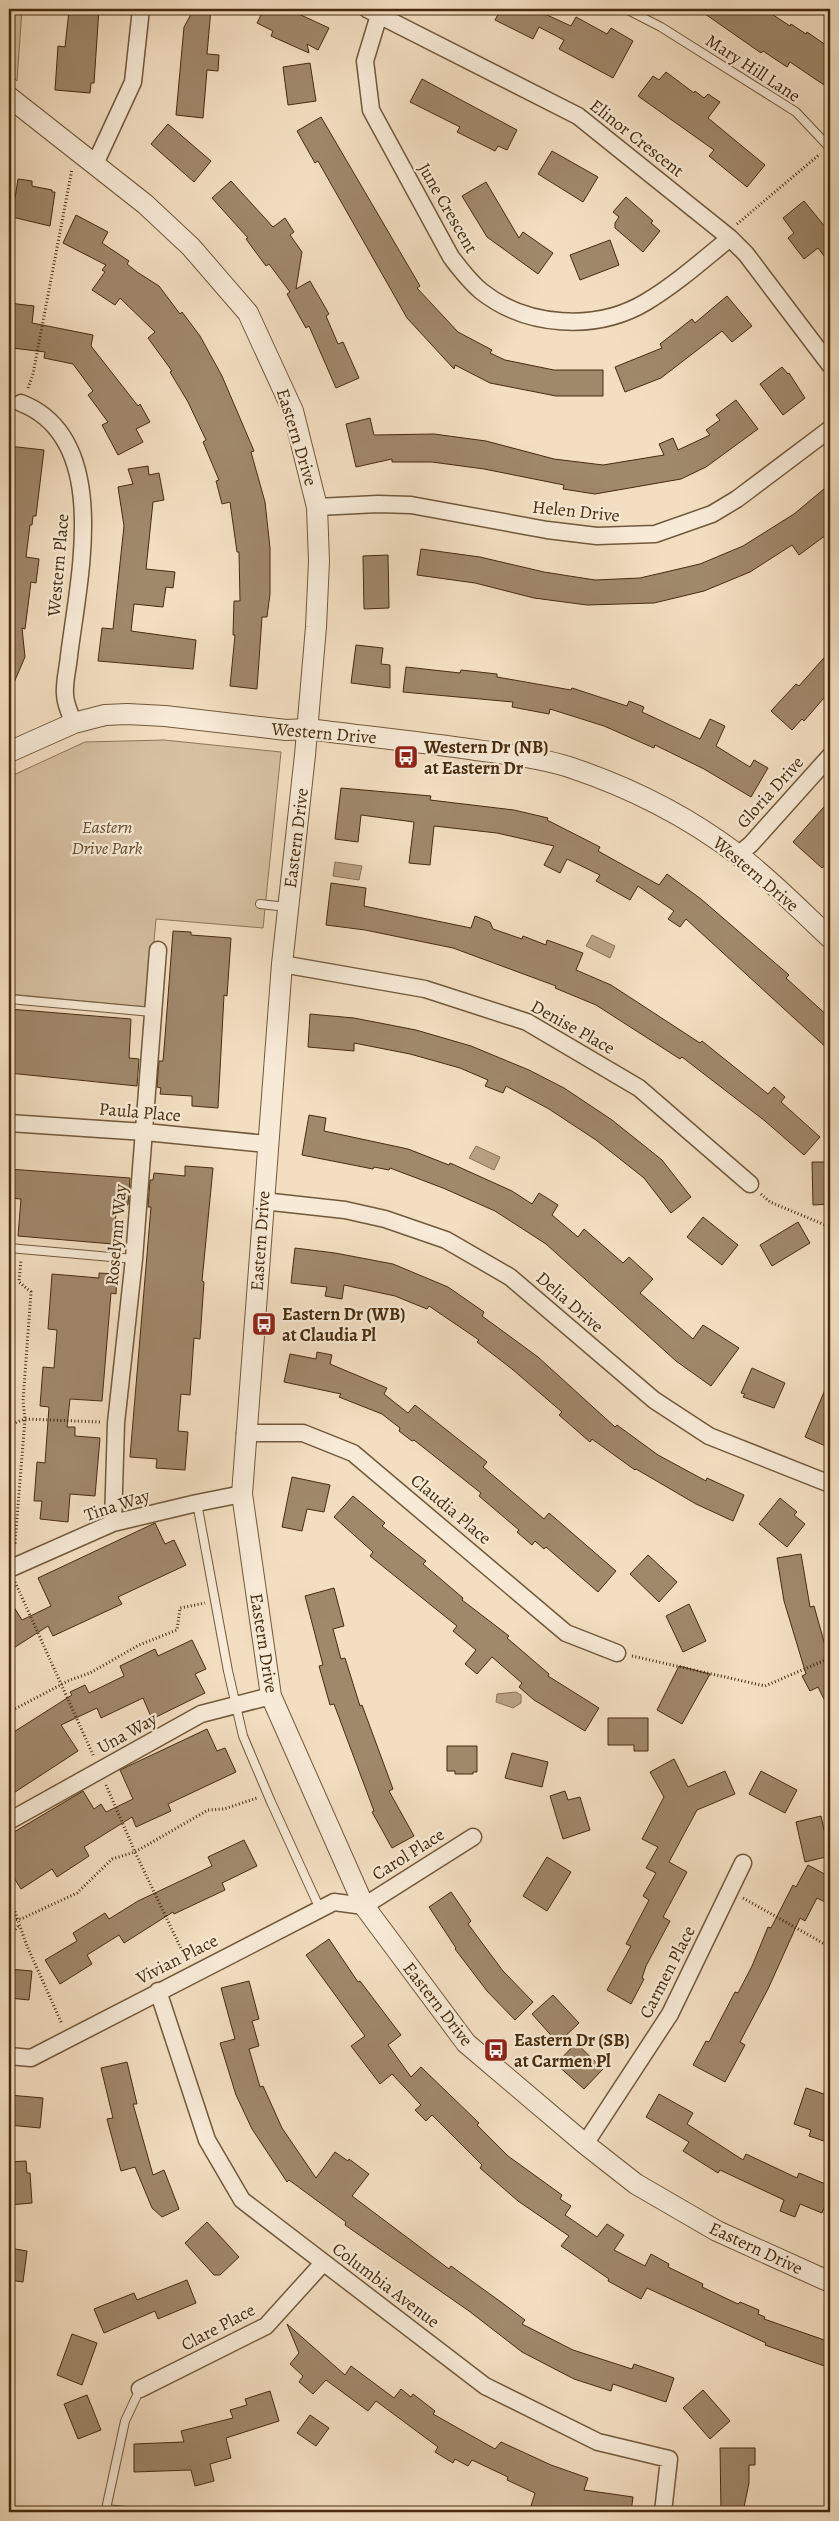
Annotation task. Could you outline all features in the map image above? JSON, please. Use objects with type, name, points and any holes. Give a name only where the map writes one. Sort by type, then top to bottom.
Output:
[{"type":"street","points":[[95,164],[133,82],[141,9]]},
{"type":"street","name":"June Crescent","points":[[373,12],[365,61],[371,110],[451,257],[468,279],[500,304],[537,318],[556,322],[596,320],[614,316],[645,303],[727,235]]},
{"type":"street","name":"Elinor Crescent","points":[[373,12],[578,116],[727,235],[746,254],[830,364]]},
{"type":"street","name":"Eastern Drive","points":[[9,97],[145,204],[191,247],[248,313],[294,411],[317,507],[319,561],[307,729],[282,964],[245,1433],[242,1494],[271,1696],[364,1906],[466,2043],[585,2144],[636,2184],[717,2231],[830,2282]]},
{"type":"street","name":"Western Place","points":[[21,403],[40,412],[55,426],[71,454],[82,494],[83,534],[65,693],[74,723]]},
{"type":"street","name":"Helen Drive","points":[[317,507],[378,504],[411,506],[547,530],[597,536],[655,534],[712,514],[737,499],[830,429]]},
{"type":"street","name":"Western Drive","points":[[9,752],[74,723],[105,715],[127,714],[286,730],[307,729],[485,751],[568,767],[613,784],[661,806],[738,855],[830,938]]},
{"type":"street","name":"Gloria Drive","points":[[738,855],[751,844],[830,756]]},
{"type":"street","name":"Roselynn Way","points":[[113,1524],[116,1423],[134,1259],[158,950]]},
{"type":"street","name":"Denise Place","points":[[282,964],[425,989],[527,1022],[640,1088],[750,1184]]},
{"type":"street","name":"Paula Place","points":[[9,1123],[145,1132],[267,1144]]},
{"type":"street","name":"Delia Drive","points":[[263,1201],[345,1210],[385,1219],[446,1240],[510,1277],[654,1400],[709,1436],[830,1484]]},
{"type":"street","name":"Claudia Place","points":[[245,1433],[303,1433],[354,1453],[566,1633],[617,1653]]},
{"type":"street","name":"Tina Way","points":[[9,1570],[113,1524],[242,1494]]},
{"type":"street","name":"Una Way","points":[[9,1821],[201,1714],[271,1696]]},
{"type":"street","name":"Carol Place","points":[[364,1906],[473,1837]]},
{"type":"street","name":"Carmen Place","points":[[585,2144],[670,2014],[743,1864]]},
{"type":"street","name":"Vivian Place","points":[[9,2056],[31,2058],[334,1902],[364,1906]]},
{"type":"street","name":"Columbia Avenue","points":[[158,1991],[207,2140],[242,2200],[485,2386],[598,2442],[669,2459],[663,2512]]},
{"type":"street","name":"Clare Place","points":[[140,2389],[266,2326],[324,2264]]},
{"type":"lane","name":"Mary Hill Lane","points":[[626,9],[661,27],[796,112],[830,147]]},
{"type":"lane","points":[[260,904],[288,907]]},
{"type":"lane","points":[[9,999],[152,1012]]},
{"type":"lane","points":[[9,1248],[134,1259]]},
{"type":"lane","points":[[197,1503],[243,1736],[320,1909]]},
{"type":"lane","points":[[136,2512],[106,2509],[125,2421],[140,2389]]},
{"type":"path","points":[[727,235],[830,147]]},
{"type":"path","points":[[21,403],[33,374],[73,166]]},
{"type":"path","points":[[750,1184],[770,1202],[830,1227]]},
{"type":"path","points":[[9,1548],[15,1544],[25,1419],[23,1400],[31,1292],[20,1282],[21,1248]]},
{"type":"path","points":[[9,1425],[25,1419],[116,1423]]},
{"type":"path","points":[[9,1712],[70,1680],[90,1673],[139,1645],[177,1630],[180,1608],[199,1606],[215,1598]]},
{"type":"path","points":[[617,1653],[647,1658],[765,1686],[830,1658]]},
{"type":"path","points":[[9,1920],[17,1919],[77,1892],[112,1859],[135,1852],[208,1810],[224,1809],[268,1795]]},
{"type":"path","points":[[730,1891],[830,1947]]},
{"type":"path","points":[[9,1895],[19,1925],[69,2038]]},
{"type":"path","points":[[9,1938],[19,1925]]},
{"type":"green space","points":[[9,9],[22,9],[17,81],[9,73]]},
{"type":"green space","name":"Eastern Drive Park","points":[[164,740],[281,752],[263,928],[156,919],[148,1007],[9,994],[9,777],[85,742]]},
{"type":"shaded area","points":[[335,862],[362,866],[359,880],[333,876]]},
{"type":"shaded area","points":[[592,935],[615,946],[610,958],[586,946]]},
{"type":"shaded area","points":[[476,1146],[500,1157],[494,1170],[469,1158]]},
{"type":"shaded area","points":[[516,1692],[521,1695],[521,1703],[513,1708],[496,1702],[497,1694]]},
{"type":"building","points":[[74,9],[99,9],[94,83],[91,83],[90,93],[55,90],[58,46],[65,47],[69,11],[74,11]]},
{"type":"building","points":[[194,9],[211,9],[207,54],[219,55],[218,71],[207,70],[203,118],[176,115],[184,27]]},
{"type":"building","points":[[264,9],[288,9],[329,28],[318,50],[307,44],[309,53],[271,36],[273,31],[257,23]]},
{"type":"building","points":[[501,9],[534,9],[571,26],[576,17],[607,34],[611,28],[633,41],[613,78],[559,49],[564,40],[539,27],[533,39],[495,20]]},
{"type":"building","points":[[698,9],[764,9],[790,26],[791,24],[806,34],[807,32],[830,48],[830,89],[790,62],[787,67],[763,51],[761,53]]},
{"type":"building","points":[[310,63],[316,101],[288,105],[283,67]]},
{"type":"building","points":[[666,72],[694,93],[695,91],[704,98],[708,94],[720,102],[708,118],[765,165],[747,187],[709,156],[714,150],[638,96],[653,76],[659,80]]},
{"type":"building","points":[[422,79],[517,130],[507,150],[498,146],[495,151],[457,132],[460,127],[410,102]]},
{"type":"building","points":[[321,117],[420,286],[417,288],[458,332],[492,350],[490,353],[505,360],[554,370],[603,370],[603,396],[556,396],[490,383],[455,365],[454,369],[407,318],[318,161],[315,163],[297,131]]},
{"type":"building","points":[[168,124],[211,161],[194,182],[151,144]]},
{"type":"building","points":[[552,151],[598,177],[583,202],[538,174]]},
{"type":"building","points":[[18,179],[32,181],[32,186],[55,192],[50,226],[12,217]]},
{"type":"building","points":[[231,181],[273,227],[285,218],[294,232],[290,235],[302,252],[296,289],[310,281],[329,314],[326,316],[338,344],[343,342],[359,378],[336,388],[309,326],[306,328],[287,294],[290,292],[269,264],[266,266],[246,239],[248,238],[212,198]]},
{"type":"building","points":[[486,182],[519,238],[523,232],[553,253],[538,274],[487,237],[462,196]]},
{"type":"building","points":[[626,197],[653,221],[651,223],[660,231],[643,252],[615,228],[615,223],[619,217],[613,212]]},
{"type":"building","points":[[804,201],[830,233],[830,264],[818,248],[804,259],[788,238],[794,233],[783,218]]},
{"type":"building","points":[[76,215],[108,232],[102,243],[129,261],[127,264],[137,272],[159,286],[180,314],[182,312],[200,336],[222,376],[254,451],[251,452],[265,502],[270,548],[270,594],[267,617],[262,617],[257,689],[230,686],[235,635],[233,635],[234,601],[240,601],[239,552],[237,552],[230,502],[222,504],[216,481],[219,480],[203,442],[206,440],[188,402],[170,372],[172,371],[148,338],[155,332],[120,298],[115,305],[92,290],[105,272],[102,270],[106,265],[63,243]]},
{"type":"building","points":[[610,240],[619,265],[580,280],[570,255]]},
{"type":"building","points":[[727,296],[752,326],[732,342],[722,331],[661,378],[625,392],[615,367],[662,348],[660,344],[692,319],[695,323]]},
{"type":"building","points":[[9,303],[34,306],[32,323],[93,335],[91,346],[138,406],[140,404],[150,422],[136,429],[143,442],[118,455],[102,425],[108,422],[88,395],[93,391],[73,364],[44,358],[45,352],[12,348],[12,343],[9,343]]},
{"type":"building","points":[[782,367],[789,373],[805,398],[783,415],[760,384]]},
{"type":"building","points":[[736,400],[758,429],[706,467],[681,479],[595,494],[563,489],[564,485],[484,469],[432,462],[392,462],[392,459],[356,467],[346,424],[370,418],[374,435],[434,434],[486,441],[554,459],[603,465],[664,455],[659,444],[673,438],[678,450],[710,435],[706,430],[720,420],[716,415]]},
{"type":"building","points":[[9,446],[44,450],[36,516],[33,516],[32,525],[30,525],[26,557],[39,559],[36,583],[31,582],[25,629],[22,628],[25,657],[9,694]]},
{"type":"building","points":[[148,466],[149,475],[159,473],[164,500],[153,502],[146,569],[175,572],[173,588],[166,587],[163,607],[134,604],[131,631],[196,640],[193,669],[98,661],[102,628],[113,629],[124,526],[118,487],[133,484],[128,469]]},
{"type":"building","points":[[824,489],[830,497],[830,532],[799,555],[792,545],[750,572],[704,591],[654,603],[587,605],[534,598],[475,583],[417,575],[421,549],[480,557],[544,572],[595,580],[640,578],[700,564],[743,546],[794,514]]},
{"type":"building","points":[[388,555],[389,608],[364,609],[363,556]]},
{"type":"building","points":[[356,645],[383,648],[381,664],[390,665],[390,688],[351,683]]},
{"type":"building","points":[[830,651],[830,691],[804,721],[802,719],[792,730],[771,711],[796,684],[799,686]]},
{"type":"building","points":[[406,667],[460,673],[461,670],[497,674],[497,677],[571,690],[572,688],[627,706],[629,701],[644,707],[642,712],[700,739],[710,719],[725,726],[716,746],[750,767],[754,760],[768,768],[751,797],[704,769],[655,745],[654,748],[604,726],[550,709],[549,714],[512,707],[513,702],[403,692]]},
{"type":"building","points":[[341,788],[431,796],[430,800],[514,810],[548,818],[547,820],[600,847],[598,851],[659,885],[667,874],[701,899],[789,975],[786,978],[830,1018],[830,1051],[686,919],[680,927],[668,919],[674,911],[638,886],[630,900],[596,881],[600,875],[567,859],[560,873],[544,865],[554,846],[497,833],[434,826],[430,865],[409,863],[414,822],[361,815],[358,842],[335,839]]},
{"type":"building","points":[[830,800],[830,859],[822,868],[793,842]]},
{"type":"building","points":[[331,883],[366,888],[364,906],[471,928],[475,916],[490,922],[493,929],[522,939],[523,936],[546,945],[547,940],[583,953],[576,970],[611,985],[700,1043],[702,1041],[768,1094],[774,1087],[785,1097],[781,1102],[820,1137],[804,1155],[765,1121],[682,1057],[680,1059],[596,1005],[555,988],[556,986],[453,948],[365,930],[326,925]]},
{"type":"building","points":[[173,931],[191,932],[191,935],[231,938],[227,996],[224,995],[218,1108],[192,1106],[192,1096],[160,1094],[161,1088],[157,1087],[159,1061],[163,1061]]},
{"type":"building","points":[[9,1009],[131,1019],[129,1058],[139,1059],[137,1086],[9,1073]]},
{"type":"building","points":[[310,1014],[354,1018],[416,1030],[471,1046],[529,1070],[564,1088],[612,1120],[662,1160],[691,1197],[671,1213],[644,1178],[596,1140],[549,1109],[506,1086],[503,1093],[485,1086],[488,1080],[460,1068],[410,1054],[354,1043],[354,1051],[308,1047]]},
{"type":"building","points":[[309,1115],[326,1118],[324,1131],[408,1149],[449,1165],[450,1163],[512,1191],[532,1204],[539,1193],[558,1205],[552,1215],[578,1237],[584,1229],[623,1263],[629,1257],[653,1279],[640,1293],[693,1339],[703,1325],[739,1348],[711,1386],[676,1361],[546,1244],[495,1211],[443,1188],[390,1168],[389,1170],[374,1167],[373,1169],[302,1155]]},
{"type":"building","points":[[812,1162],[830,1162],[830,1204],[813,1205]]},
{"type":"building","points":[[185,1166],[213,1168],[202,1281],[204,1282],[200,1339],[194,1338],[190,1395],[181,1394],[178,1431],[188,1432],[185,1470],[156,1468],[157,1459],[130,1457],[151,1207],[148,1207],[150,1180],[153,1180],[154,1173],[185,1176]]},
{"type":"building","points":[[9,1169],[130,1178],[128,1205],[117,1204],[113,1244],[18,1236],[21,1199],[9,1198]]},
{"type":"building","points":[[703,1217],[738,1245],[722,1265],[687,1237]]},
{"type":"building","points":[[798,1222],[810,1243],[772,1266],[760,1245]]},
{"type":"building","points":[[295,1248],[335,1253],[393,1264],[448,1287],[484,1312],[482,1316],[538,1357],[615,1427],[617,1425],[658,1455],[706,1481],[707,1478],[744,1495],[733,1521],[696,1504],[635,1470],[592,1439],[590,1442],[559,1415],[562,1412],[477,1342],[479,1340],[429,1306],[427,1309],[395,1296],[344,1285],[342,1299],[325,1296],[327,1287],[291,1283]]},
{"type":"building","points":[[99,1273],[117,1274],[116,1294],[111,1293],[102,1401],[70,1399],[67,1427],[75,1427],[75,1436],[100,1438],[95,1496],[70,1494],[68,1522],[40,1519],[42,1501],[34,1501],[37,1462],[45,1463],[49,1407],[40,1406],[43,1367],[54,1368],[57,1330],[48,1329],[52,1274],[99,1278]]},
{"type":"building","points":[[317,1352],[332,1355],[330,1364],[387,1388],[384,1394],[408,1413],[415,1405],[487,1462],[483,1467],[544,1519],[549,1513],[616,1571],[598,1592],[546,1547],[544,1549],[535,1541],[532,1545],[517,1532],[519,1530],[479,1496],[481,1493],[414,1440],[412,1441],[399,1431],[400,1428],[382,1414],[339,1397],[341,1394],[284,1382],[290,1354],[316,1359]]},
{"type":"building","points":[[752,1368],[785,1383],[774,1408],[743,1397],[745,1394],[741,1393]]},
{"type":"building","points":[[830,1378],[830,1448],[805,1437]]},
{"type":"building","points":[[292,1477],[330,1485],[324,1512],[307,1509],[302,1531],[282,1527]]},
{"type":"building","points":[[353,1496],[385,1523],[382,1526],[426,1561],[423,1564],[463,1598],[462,1600],[509,1636],[507,1638],[549,1674],[548,1676],[599,1708],[585,1731],[534,1700],[519,1687],[522,1683],[492,1657],[477,1674],[465,1664],[476,1650],[453,1631],[457,1626],[370,1556],[373,1552],[334,1517]]},
{"type":"building","points":[[780,1498],[797,1512],[794,1515],[805,1524],[787,1547],[759,1524]]},
{"type":"building","points":[[155,1523],[165,1544],[174,1540],[186,1565],[118,1597],[122,1604],[53,1636],[48,1626],[9,1651],[9,1599],[22,1620],[51,1606],[38,1578]]},
{"type":"building","points":[[801,1554],[810,1607],[814,1606],[830,1663],[830,1711],[818,1687],[810,1691],[802,1676],[806,1674],[784,1601],[777,1558]]},
{"type":"building","points":[[648,1555],[677,1582],[659,1602],[630,1574]]},
{"type":"building","points":[[334,1588],[344,1626],[333,1629],[341,1659],[345,1658],[360,1706],[362,1705],[393,1789],[389,1791],[414,1836],[392,1848],[372,1812],[374,1811],[334,1704],[330,1705],[319,1666],[323,1665],[305,1596]]},
{"type":"building","points":[[689,1604],[706,1641],[683,1652],[666,1616]]},
{"type":"building","points":[[192,1640],[206,1669],[195,1674],[205,1693],[152,1719],[143,1698],[101,1718],[97,1708],[61,1725],[78,1751],[9,1796],[9,1735],[72,1695],[70,1692],[85,1685],[89,1693],[124,1676],[120,1666],[155,1649],[158,1656]]},
{"type":"building","points":[[679,1666],[710,1674],[682,1724],[657,1710]]},
{"type":"building","points":[[608,1718],[648,1718],[648,1751],[634,1751],[634,1745],[608,1745]]},
{"type":"building","points":[[207,1729],[217,1751],[225,1748],[236,1772],[168,1804],[171,1811],[136,1827],[132,1817],[84,1847],[89,1856],[57,1877],[52,1869],[21,1889],[9,1870],[9,1865],[15,1861],[9,1851],[9,1835],[83,1791],[94,1809],[101,1804],[106,1812],[133,1799],[120,1770]]},
{"type":"building","points":[[447,1746],[477,1746],[477,1772],[473,1772],[473,1774],[455,1774],[455,1771],[447,1771]]},
{"type":"building","points":[[512,1753],[548,1762],[542,1787],[505,1778]]},
{"type":"building","points":[[674,1759],[688,1787],[725,1771],[735,1794],[697,1810],[669,1862],[687,1872],[663,1917],[670,1921],[646,1966],[642,1978],[644,1979],[631,2004],[607,1990],[631,1946],[626,1944],[649,1900],[643,1896],[656,1873],[646,1868],[658,1847],[642,1839],[664,1797],[650,1772]]},
{"type":"building","points":[[761,1771],[797,1790],[785,1813],[749,1794]]},
{"type":"building","points":[[565,1791],[568,1800],[580,1797],[590,1830],[563,1839],[550,1796]]},
{"type":"building","points":[[821,1816],[830,1856],[805,1862],[796,1822]]},
{"type":"building","points":[[244,1840],[257,1866],[222,1883],[225,1890],[174,1914],[173,1912],[124,1943],[119,1935],[87,1955],[92,1964],[60,1984],[45,1960],[77,1941],[73,1933],[105,1913],[109,1919],[138,1901],[212,1866],[208,1857]]},
{"type":"building","points":[[547,1857],[571,1872],[547,1911],[523,1896]]},
{"type":"building","points":[[808,1865],[830,1877],[830,1892],[825,1902],[817,1898],[805,1921],[800,1918],[768,1989],[740,2042],[745,2045],[725,2082],[693,2065],[706,2041],[709,2042],[735,1992],[738,1993],[752,1966],[768,1927],[771,1928],[793,1885],[796,1887]]},
{"type":"building","points":[[451,1892],[471,1921],[468,1924],[503,1971],[533,2002],[515,2020],[487,1991],[455,1949],[429,1907]]},
{"type":"building","points":[[329,1939],[358,1982],[360,1981],[401,2035],[388,2045],[411,2077],[421,2067],[479,2123],[477,2125],[508,2156],[562,2195],[560,2199],[571,2206],[565,2215],[597,2237],[607,2224],[624,2235],[614,2250],[645,2266],[651,2254],[669,2264],[668,2267],[703,2284],[702,2287],[738,2304],[740,2302],[759,2310],[758,2314],[765,2317],[764,2319],[830,2342],[830,2368],[765,2345],[766,2343],[647,2288],[641,2299],[608,2281],[609,2279],[561,2246],[569,2236],[518,2201],[480,2168],[482,2165],[432,2115],[426,2121],[415,2110],[421,2105],[392,2074],[380,2084],[351,2046],[365,2036],[306,1955]]},
{"type":"building","points":[[9,1969],[32,1971],[29,2000],[9,1998]]},
{"type":"building","points":[[249,1981],[259,2019],[252,2021],[259,2046],[249,2049],[260,2087],[263,2086],[282,2128],[316,2178],[335,2152],[348,2161],[349,2159],[369,2174],[352,2196],[449,2269],[451,2266],[525,2320],[522,2324],[573,2350],[632,2369],[634,2364],[674,2378],[666,2402],[613,2384],[611,2391],[574,2379],[522,2352],[469,2311],[345,2225],[346,2222],[289,2180],[287,2182],[252,2129],[236,2095],[220,2043],[235,2039],[221,1988]]},
{"type":"building","points":[[553,1995],[579,2023],[558,2043],[532,2014]]},
{"type":"building","points":[[576,2043],[603,2069],[584,2089],[556,2064]]},
{"type":"building","points":[[127,2062],[137,2104],[133,2104],[153,2175],[164,2170],[179,2209],[162,2217],[152,2208],[135,2167],[121,2171],[107,2119],[113,2118],[101,2068]]},
{"type":"building","points":[[806,2088],[830,2096],[830,2109],[825,2124],[830,2126],[830,2143],[809,2136],[811,2130],[794,2124]]},
{"type":"building","points":[[659,2094],[693,2113],[687,2124],[743,2160],[746,2154],[797,2178],[799,2173],[830,2186],[830,2193],[822,2213],[800,2204],[795,2217],[780,2211],[784,2200],[720,2170],[718,2173],[683,2151],[689,2142],[646,2117]]},
{"type":"building","points":[[9,2095],[43,2098],[40,2128],[9,2125]]},
{"type":"building","points":[[26,2161],[27,2173],[30,2173],[32,2203],[9,2205],[9,2162]]},
{"type":"building","points":[[207,2222],[239,2257],[220,2275],[214,2275],[185,2243]]},
{"type":"building","points":[[9,2248],[27,2251],[23,2282],[9,2280]]},
{"type":"building","points":[[187,2280],[196,2303],[158,2319],[155,2311],[104,2333],[94,2309],[134,2293],[137,2300]]},
{"type":"building","points":[[287,2324],[345,2375],[351,2366],[394,2398],[401,2389],[411,2397],[413,2394],[435,2411],[433,2414],[495,2449],[501,2442],[551,2465],[588,2478],[584,2490],[633,2497],[631,2512],[550,2512],[531,2506],[535,2493],[507,2480],[508,2477],[472,2460],[468,2466],[455,2459],[453,2463],[435,2452],[438,2447],[376,2401],[368,2411],[326,2380],[313,2394],[299,2382],[303,2376],[290,2364],[299,2353]]},
{"type":"building","points":[[72,2334],[97,2343],[82,2385],[57,2375]]},
{"type":"building","points":[[703,2390],[730,2421],[710,2439],[683,2408]]},
{"type":"building","points":[[270,2391],[279,2421],[226,2438],[231,2458],[210,2464],[214,2481],[195,2486],[191,2470],[134,2472],[134,2444],[184,2442],[181,2431],[233,2418],[230,2410],[247,2405],[245,2399]]},
{"type":"building","points":[[87,2395],[101,2430],[78,2439],[64,2404]]},
{"type":"building","points":[[310,2415],[329,2428],[316,2446],[297,2433]]},
{"type":"building","points":[[720,2448],[755,2448],[755,2465],[749,2465],[749,2483],[743,2512],[721,2512]]},
{"type":"place","name":"Western Dr (NB) at Eastern Dr","points":[[406,757]]},
{"type":"place","name":"Eastern Dr (WB) at Claudia Pl","points":[[264,1324]]},
{"type":"place","name":"Eastern Dr (SB) at Carmen Pl","points":[[496,2050]]}]
